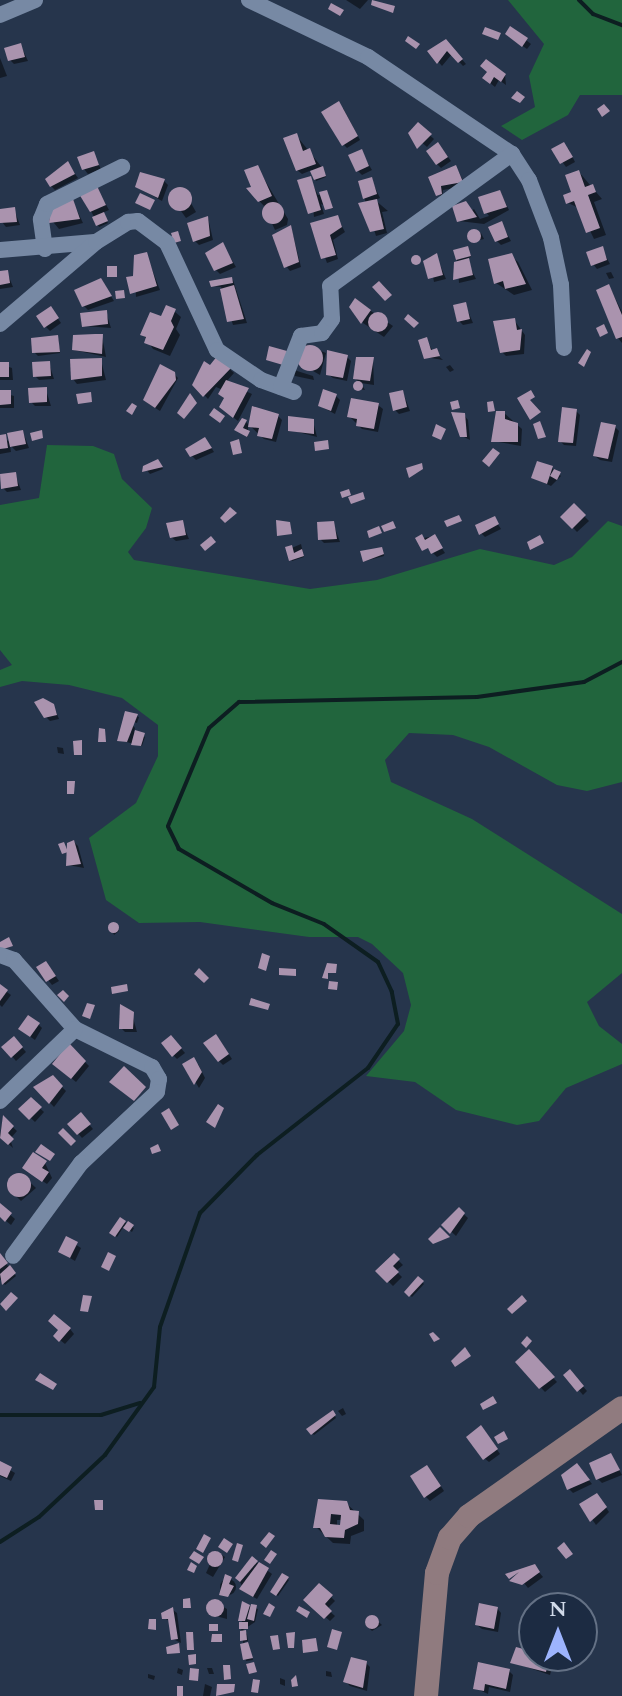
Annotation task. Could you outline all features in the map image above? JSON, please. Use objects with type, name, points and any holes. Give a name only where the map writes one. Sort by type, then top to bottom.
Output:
[{"type":"street","points":[[0,15],[35,0]]},
{"type":"street","points":[[249,0],[368,57],[512,154],[529,180],[551,238],[561,285],[564,348]]},
{"type":"street","points":[[0,324],[96,242],[128,222],[148,224],[167,243],[217,350],[287,390],[301,336],[322,333],[332,319],[330,286],[512,154]]},
{"type":"street","points":[[45,249],[41,219],[47,204],[122,167]]},
{"type":"street","points":[[0,250],[45,249],[96,242]]},
{"type":"street","points":[[0,955],[14,960],[75,1029],[154,1070],[157,1092],[81,1163],[13,1256]]},
{"type":"street","points":[[0,1101],[75,1029]]},
{"type":"street","points":[[426,1696],[437,1573],[450,1538],[469,1516],[622,1408]]},
{"type":"green space","points":[[508,0],[622,0],[622,95],[580,95],[568,115],[522,140],[501,126],[535,107],[529,76],[544,44]]},
{"type":"green space","points":[[47,445],[93,446],[114,454],[122,479],[152,508],[146,528],[128,552],[134,560],[310,589],[377,580],[480,549],[554,565],[572,557],[608,521],[622,526],[622,782],[587,791],[557,785],[489,747],[453,735],[409,733],[385,760],[391,782],[472,819],[622,914],[622,973],[587,1002],[599,1026],[622,1044],[622,1064],[566,1088],[539,1121],[517,1125],[456,1110],[415,1082],[366,1076],[404,1031],[411,1005],[403,973],[372,944],[358,937],[309,937],[200,922],[139,923],[106,900],[89,838],[136,803],[158,756],[158,725],[122,698],[69,685],[22,681],[0,687],[0,670],[12,665],[0,650],[0,505],[39,498]]},
{"type":"building","points":[[372,0],[395,6],[393,13],[371,5]]},
{"type":"building","points":[[331,3],[344,10],[340,16],[328,9]]},
{"type":"building","points":[[510,26],[528,38],[522,47],[505,34]]},
{"type":"building","points":[[485,27],[501,33],[498,40],[482,34]]},
{"type":"building","points":[[408,36],[420,44],[416,49],[405,41]]},
{"type":"building","points":[[446,39],[463,59],[458,63],[447,51],[437,64],[427,51]]},
{"type":"building","points":[[21,43],[25,57],[8,61],[4,48]]},
{"type":"building","points":[[486,59],[506,74],[501,82],[494,77],[490,84],[482,78],[487,72],[480,66]]},
{"type":"building","points":[[517,91],[525,97],[520,103],[511,98]]},
{"type":"building","points":[[339,101],[358,136],[342,146],[321,112]]},
{"type":"building","points":[[604,104],[610,111],[602,117],[597,109]]},
{"type":"building","points":[[418,122],[432,134],[417,149],[408,133]]},
{"type":"building","points":[[297,133],[303,151],[310,148],[316,164],[296,171],[283,138]]},
{"type":"building","points":[[438,142],[448,157],[436,165],[426,151]]},
{"type":"building","points":[[564,142],[573,157],[560,164],[551,149]]},
{"type":"building","points":[[362,149],[369,166],[356,172],[348,155]]},
{"type":"building","points":[[94,151],[99,165],[82,170],[77,157]]},
{"type":"building","points":[[68,161],[75,174],[50,187],[45,179]]},
{"type":"building","points":[[258,165],[272,196],[258,202],[246,188],[251,187],[244,170]]},
{"type":"building","points":[[456,165],[463,182],[441,186],[442,194],[436,196],[428,177]]},
{"type":"building","points":[[323,166],[326,176],[314,180],[310,171]]},
{"type":"building","points":[[579,170],[585,187],[593,184],[596,192],[588,195],[600,228],[586,233],[574,201],[566,204],[563,195],[571,192],[565,175]]},
{"type":"building","points":[[140,172],[165,179],[158,198],[135,187]]},
{"type":"building","points":[[311,176],[321,210],[308,214],[297,180]]},
{"type":"building","points":[[372,177],[377,194],[363,199],[358,181]]},
{"type":"building","points":[[97,186],[106,205],[90,212],[79,194]]},
{"type":"building","points":[[180,187],[188,191],[192,199],[188,207],[180,211],[172,207],[168,199],[172,191]]},
{"type":"building","points":[[327,190],[333,208],[325,210],[319,192]]},
{"type":"building","points":[[500,190],[507,207],[484,214],[478,197]]},
{"type":"building","points":[[140,193],[155,200],[150,210],[135,203]]},
{"type":"building","points":[[73,199],[80,219],[49,223],[50,210]]},
{"type":"building","points":[[377,199],[384,229],[370,232],[358,203]]},
{"type":"building","points":[[466,201],[477,217],[457,222],[452,206]]},
{"type":"building","points":[[273,202],[281,205],[284,213],[281,221],[273,224],[265,221],[262,213],[265,205]]},
{"type":"building","points":[[15,207],[17,222],[0,223],[0,209]]},
{"type":"building","points":[[104,212],[108,221],[96,226],[92,217]]},
{"type":"building","points":[[338,215],[342,227],[330,235],[336,255],[321,259],[310,223]]},
{"type":"building","points":[[208,216],[210,236],[193,242],[187,223]]},
{"type":"building","points":[[502,221],[508,237],[495,242],[488,227]]},
{"type":"building","points":[[291,225],[299,262],[284,268],[272,235]]},
{"type":"building","points":[[474,229],[481,236],[474,243],[467,236]]},
{"type":"building","points":[[178,231],[181,241],[174,243],[171,233]]},
{"type":"building","points":[[223,242],[233,263],[214,271],[205,253]]},
{"type":"building","points":[[468,246],[471,256],[456,260],[453,250]]},
{"type":"building","points":[[603,246],[607,260],[591,266],[586,252]]},
{"type":"building","points":[[147,252],[157,286],[130,294],[126,277],[133,276],[134,255]]},
{"type":"building","points":[[437,253],[443,275],[428,279],[423,261]]},
{"type":"building","points":[[512,253],[526,284],[505,289],[503,281],[494,284],[488,259]]},
{"type":"building","points":[[416,255],[421,260],[416,265],[411,260]]},
{"type":"building","points":[[469,258],[473,275],[453,280],[454,262]]},
{"type":"building","points":[[107,266],[117,266],[117,277],[107,277]]},
{"type":"building","points":[[8,270],[10,283],[0,285],[0,271]]},
{"type":"building","points":[[232,277],[233,283],[211,287],[209,281]]},
{"type":"building","points":[[101,278],[112,296],[82,307],[74,290]]},
{"type":"building","points":[[379,281],[392,295],[385,301],[372,287]]},
{"type":"building","points":[[609,284],[622,315],[622,337],[616,339],[596,290]]},
{"type":"building","points":[[234,285],[244,319],[227,322],[220,289]]},
{"type":"building","points":[[124,290],[125,298],[116,299],[115,291]]},
{"type":"building","points":[[355,298],[371,310],[361,324],[349,307]]},
{"type":"building","points":[[466,302],[470,319],[457,322],[453,305]]},
{"type":"building","points":[[166,305],[176,309],[171,321],[174,327],[163,350],[144,343],[146,337],[140,335],[150,312],[161,316]]},
{"type":"building","points":[[51,306],[59,318],[44,328],[36,316]]},
{"type":"building","points":[[107,310],[108,324],[82,327],[80,313]]},
{"type":"building","points":[[378,312],[385,315],[388,322],[385,329],[378,332],[371,329],[368,322],[371,315]]},
{"type":"building","points":[[408,314],[419,323],[414,328],[404,319]]},
{"type":"building","points":[[515,318],[517,330],[522,329],[520,350],[500,353],[493,321]]},
{"type":"building","points":[[604,324],[608,333],[600,337],[596,328]]},
{"type":"building","points":[[103,334],[102,354],[72,350],[73,335]]},
{"type":"building","points":[[58,335],[60,352],[32,353],[31,338]]},
{"type":"building","points":[[427,337],[431,350],[437,348],[440,356],[424,359],[418,340]]},
{"type":"building","points":[[310,345],[319,349],[323,358],[319,367],[310,371],[301,367],[297,358],[301,349]]},
{"type":"building","points":[[269,346],[287,351],[283,365],[266,360]]},
{"type":"building","points":[[587,349],[591,352],[584,367],[578,363]]},
{"type":"building","points":[[327,350],[348,355],[343,378],[326,375]]},
{"type":"building","points":[[218,355],[232,367],[203,397],[192,385],[204,361],[210,365]]},
{"type":"building","points":[[356,357],[374,357],[370,381],[353,379]]},
{"type":"building","points":[[102,358],[102,376],[71,380],[70,359]]},
{"type":"building","points":[[50,361],[51,376],[33,377],[32,362]]},
{"type":"building","points":[[0,362],[9,362],[9,377],[0,377]]},
{"type":"building","points":[[160,364],[175,372],[176,380],[155,408],[143,400]]},
{"type":"building","points":[[226,380],[249,388],[233,418],[219,407],[224,398],[218,394]]},
{"type":"building","points":[[358,381],[363,386],[358,391],[353,386]]},
{"type":"building","points":[[47,387],[47,402],[29,403],[28,388]]},
{"type":"building","points":[[323,389],[337,394],[331,411],[318,406]]},
{"type":"building","points":[[0,390],[11,390],[11,404],[0,405]]},
{"type":"building","points":[[403,390],[407,407],[393,411],[389,393]]},
{"type":"building","points":[[531,390],[535,397],[530,400],[541,412],[530,420],[517,398]]},
{"type":"building","points":[[91,392],[92,402],[78,404],[76,394]]},
{"type":"building","points":[[190,393],[197,403],[184,419],[177,413]]},
{"type":"building","points":[[351,398],[379,403],[374,429],[356,426],[357,419],[347,417]]},
{"type":"building","points":[[458,400],[460,408],[452,410],[450,402]]},
{"type":"building","points":[[493,401],[495,411],[488,412],[487,402]]},
{"type":"building","points":[[132,403],[137,406],[132,415],[126,411]]},
{"type":"building","points":[[252,406],[279,414],[272,439],[257,436],[259,428],[248,427]]},
{"type":"building","points":[[562,407],[577,409],[573,443],[558,442]]},
{"type":"building","points":[[214,408],[225,416],[220,423],[209,415]]},
{"type":"building","points":[[496,411],[505,411],[505,419],[518,423],[518,442],[491,442]]},
{"type":"building","points":[[451,412],[465,413],[467,437],[460,437]]},
{"type":"building","points":[[288,416],[314,419],[314,434],[288,431]]},
{"type":"building","points":[[242,418],[247,420],[243,428],[250,431],[247,437],[234,430]]},
{"type":"building","points":[[540,421],[546,437],[538,439],[533,424]]},
{"type":"building","points":[[601,422],[616,425],[608,459],[593,456]]},
{"type":"building","points":[[436,424],[446,429],[441,440],[432,436]]},
{"type":"building","points":[[23,430],[26,444],[10,447],[7,433]]},
{"type":"building","points":[[42,430],[43,438],[32,441],[30,433]]},
{"type":"building","points":[[6,434],[8,448],[0,449],[0,435]]},
{"type":"building","points":[[205,437],[212,448],[190,457],[185,449]]},
{"type":"building","points":[[239,439],[242,453],[233,455],[230,442]]},
{"type":"building","points":[[328,440],[329,449],[315,451],[314,442]]},
{"type":"building","points":[[493,448],[500,453],[489,467],[482,461]]},
{"type":"building","points":[[158,459],[163,467],[142,472],[143,466]]},
{"type":"building","points":[[537,461],[553,466],[547,484],[531,478]]},
{"type":"building","points":[[422,463],[423,469],[409,478],[406,468]]},
{"type":"building","points":[[554,469],[561,472],[557,480],[550,476]]},
{"type":"building","points":[[16,472],[18,486],[1,489],[0,474]]},
{"type":"building","points":[[349,489],[351,495],[342,498],[340,492]]},
{"type":"building","points":[[363,492],[365,499],[351,504],[348,497]]},
{"type":"building","points":[[574,503],[586,515],[572,529],[560,517]]},
{"type":"building","points":[[230,507],[237,513],[225,523],[220,518]]},
{"type":"building","points":[[459,515],[462,521],[447,527],[444,521]]},
{"type":"building","points":[[495,516],[499,524],[479,535],[475,525]]},
{"type":"building","points":[[183,520],[186,535],[170,538],[166,523]]},
{"type":"building","points":[[276,520],[290,522],[292,534],[277,536]]},
{"type":"building","points":[[334,521],[337,539],[318,540],[317,522]]},
{"type":"building","points":[[393,521],[396,528],[384,532],[381,526]]},
{"type":"building","points":[[379,526],[382,533],[369,538],[367,531]]},
{"type":"building","points":[[422,534],[425,540],[435,534],[443,548],[431,554],[428,548],[422,551],[415,538]]},
{"type":"building","points":[[540,535],[544,543],[530,550],[527,542]]},
{"type":"building","points":[[211,536],[216,542],[205,551],[200,545]]},
{"type":"building","points":[[292,545],[294,553],[302,549],[304,556],[289,561],[285,547]]},
{"type":"building","points":[[382,547],[384,554],[363,562],[360,551]]},
{"type":"building","points":[[43,698],[54,704],[57,715],[44,718],[34,702]]},
{"type":"building","points":[[125,711],[138,714],[127,742],[117,741]]},
{"type":"building","points":[[99,728],[105,729],[106,742],[98,742]]},
{"type":"building","points":[[135,730],[145,733],[141,746],[131,745]]},
{"type":"building","points":[[82,740],[82,755],[74,755],[73,741]]},
{"type":"building","points":[[67,781],[75,781],[74,794],[67,794]]},
{"type":"building","points":[[74,840],[81,864],[66,866],[67,843]]},
{"type":"building","points":[[64,842],[68,852],[62,854],[58,844]]},
{"type":"building","points":[[113,921],[119,927],[113,933],[107,927]]},
{"type":"building","points":[[9,937],[13,946],[0,950],[0,942]]},
{"type":"building","points":[[262,953],[270,956],[266,971],[258,968]]},
{"type":"building","points":[[46,961],[56,976],[46,982],[36,967]]},
{"type":"building","points":[[327,963],[337,964],[336,973],[328,973],[328,979],[322,978]]},
{"type":"building","points":[[199,968],[209,978],[204,983],[194,974]]},
{"type":"building","points":[[279,968],[296,969],[296,976],[279,975]]},
{"type":"building","points":[[329,981],[338,982],[337,990],[328,989]]},
{"type":"building","points":[[0,984],[8,990],[0,1001]]},
{"type":"building","points":[[127,984],[128,991],[112,994],[111,987]]},
{"type":"building","points":[[63,990],[69,996],[64,1002],[57,995]]},
{"type":"building","points":[[251,998],[270,1004],[268,1010],[249,1005]]},
{"type":"building","points":[[87,1003],[95,1005],[90,1019],[82,1016]]},
{"type":"building","points":[[120,1004],[134,1012],[133,1029],[119,1029]]},
{"type":"building","points":[[28,1015],[40,1023],[30,1037],[18,1029]]},
{"type":"building","points":[[216,1034],[229,1054],[218,1062],[203,1043]]},
{"type":"building","points":[[171,1035],[182,1048],[172,1057],[161,1043]]},
{"type":"building","points":[[14,1036],[23,1047],[11,1058],[1,1047]]},
{"type":"building","points":[[69,1043],[86,1061],[71,1079],[52,1064]]},
{"type":"building","points":[[194,1057],[202,1072],[194,1085],[182,1064]]},
{"type":"building","points":[[124,1066],[146,1087],[134,1101],[109,1082]]},
{"type":"building","points":[[53,1075],[63,1086],[49,1104],[33,1087]]},
{"type":"building","points":[[31,1097],[42,1107],[29,1120],[18,1109]]},
{"type":"building","points":[[218,1104],[224,1108],[215,1128],[206,1122]]},
{"type":"building","points":[[169,1108],[179,1125],[171,1130],[161,1113]]},
{"type":"building","points":[[81,1112],[91,1124],[77,1135],[67,1124]]},
{"type":"building","points":[[3,1115],[14,1126],[8,1133],[14,1139],[8,1145],[0,1138]]},
{"type":"building","points":[[63,1128],[76,1141],[71,1146],[58,1133]]},
{"type":"building","points":[[41,1144],[55,1154],[50,1161],[35,1152]]},
{"type":"building","points":[[158,1144],[161,1151],[152,1154],[150,1148]]},
{"type":"building","points":[[33,1152],[47,1161],[42,1168],[49,1172],[42,1182],[22,1168]]},
{"type":"building","points":[[19,1173],[30,1180],[31,1185],[24,1196],[19,1197],[8,1190],[7,1185],[14,1174]]},
{"type":"building","points":[[0,1203],[12,1213],[5,1222],[0,1217]]},
{"type":"building","points":[[459,1207],[465,1213],[450,1234],[441,1225]]},
{"type":"building","points":[[120,1217],[126,1221],[115,1237],[109,1233]]},
{"type":"building","points":[[128,1221],[134,1225],[129,1232],[123,1228]]},
{"type":"building","points":[[440,1227],[450,1237],[433,1244],[428,1239]]},
{"type":"building","points":[[66,1236],[78,1242],[70,1258],[58,1252]]},
{"type":"building","points":[[108,1252],[116,1256],[109,1271],[101,1267]]},
{"type":"building","points":[[0,1253],[8,1263],[0,1269]]},
{"type":"building","points":[[394,1253],[400,1259],[393,1266],[399,1272],[387,1283],[375,1271]]},
{"type":"building","points":[[10,1265],[16,1273],[2,1285],[0,1274]]},
{"type":"building","points":[[418,1276],[424,1281],[409,1297],[404,1292]]},
{"type":"building","points":[[11,1292],[18,1298],[6,1311],[0,1304]]},
{"type":"building","points":[[83,1295],[92,1296],[88,1312],[80,1311]]},
{"type":"building","points":[[522,1295],[527,1301],[512,1314],[507,1309]]},
{"type":"building","points":[[54,1314],[71,1328],[59,1342],[53,1336],[58,1330],[48,1321]]},
{"type":"building","points":[[433,1332],[440,1339],[434,1342],[429,1334]]},
{"type":"building","points":[[527,1336],[532,1341],[526,1348],[521,1343]]},
{"type":"building","points":[[465,1347],[471,1356],[455,1367],[451,1361]]},
{"type":"building","points":[[529,1349],[555,1377],[539,1389],[515,1362]]},
{"type":"building","points":[[570,1369],[584,1386],[577,1392],[563,1375]]},
{"type":"building","points":[[40,1373],[57,1384],[53,1390],[35,1380]]},
{"type":"building","points":[[493,1396],[497,1403],[483,1410],[480,1404]]},
{"type":"building","points":[[333,1410],[336,1415],[311,1435],[306,1429]]},
{"type":"building","points":[[481,1425],[498,1449],[483,1460],[466,1437]]},
{"type":"building","points":[[504,1431],[508,1439],[498,1444],[494,1437]]},
{"type":"building","points":[[611,1453],[620,1470],[596,1480],[589,1463]]},
{"type":"building","points":[[0,1461],[12,1467],[7,1478],[0,1475]]},
{"type":"building","points":[[577,1463],[590,1480],[567,1490],[561,1475]]},
{"type":"building","points":[[427,1465],[441,1486],[424,1498],[410,1476]]},
{"type":"building","points":[[597,1493],[607,1507],[590,1522],[579,1504]]},
{"type":"building","points":[[318,1499],[347,1501],[350,1510],[359,1511],[358,1524],[345,1530],[344,1538],[325,1537],[320,1528],[313,1528]],"holes":[[[331,1514],[341,1515],[340,1525],[330,1524]]]},
{"type":"building","points":[[94,1500],[103,1500],[103,1510],[95,1510]]},
{"type":"building","points":[[269,1532],[275,1536],[266,1548],[260,1543]]},
{"type":"building","points":[[204,1534],[211,1538],[203,1553],[196,1549]]},
{"type":"building","points":[[224,1538],[233,1544],[227,1553],[218,1547]]},
{"type":"building","points":[[564,1542],[573,1554],[566,1559],[557,1548]]},
{"type":"building","points":[[237,1543],[243,1545],[238,1562],[232,1560]]},
{"type":"building","points":[[271,1550],[277,1554],[270,1564],[264,1560]]},
{"type":"building","points":[[194,1551],[204,1557],[199,1564],[189,1558]]},
{"type":"building","points":[[215,1551],[221,1553],[221,1565],[215,1567],[209,1565],[207,1559],[209,1553]]},
{"type":"building","points":[[252,1556],[258,1561],[240,1582],[235,1578]]},
{"type":"building","points":[[191,1562],[197,1566],[194,1573],[187,1570]]},
{"type":"building","points":[[259,1562],[269,1568],[253,1597],[239,1589]]},
{"type":"building","points":[[535,1564],[540,1572],[522,1585],[509,1581],[519,1572],[509,1579],[505,1574]]},
{"type":"building","points":[[282,1573],[289,1577],[276,1596],[270,1592]]},
{"type":"building","points":[[225,1574],[232,1577],[229,1584],[234,1586],[228,1597],[219,1595]]},
{"type":"building","points":[[319,1583],[333,1595],[325,1604],[332,1611],[324,1619],[303,1600]]},
{"type":"building","points":[[190,1598],[191,1608],[183,1608],[183,1599]]},
{"type":"building","points":[[215,1599],[224,1608],[215,1617],[206,1608]]},
{"type":"building","points":[[242,1601],[250,1605],[245,1621],[238,1621]]},
{"type":"building","points":[[269,1603],[275,1607],[270,1617],[263,1614]]},
{"type":"building","points":[[479,1603],[498,1607],[494,1629],[475,1625]]},
{"type":"building","points":[[251,1604],[257,1605],[254,1621],[247,1619]]},
{"type":"building","points":[[299,1606],[310,1612],[307,1618],[296,1611]]},
{"type":"building","points":[[173,1607],[178,1639],[171,1640],[168,1619],[162,1619],[161,1613]]},
{"type":"building","points":[[372,1615],[379,1622],[372,1629],[365,1622]]},
{"type":"building","points":[[149,1619],[156,1619],[156,1630],[148,1629]]},
{"type":"building","points":[[239,1622],[248,1622],[248,1629],[239,1629]]},
{"type":"building","points":[[209,1624],[218,1624],[218,1631],[209,1631]]},
{"type":"building","points":[[332,1629],[342,1632],[337,1650],[327,1647]]},
{"type":"building","points":[[246,1630],[247,1640],[240,1641],[240,1631]]},
{"type":"building","points":[[186,1632],[193,1632],[194,1650],[187,1650]]},
{"type":"building","points":[[295,1632],[294,1648],[288,1648],[286,1633]]},
{"type":"building","points":[[212,1634],[222,1634],[222,1642],[211,1642]]},
{"type":"building","points":[[278,1635],[280,1649],[273,1650],[270,1636]]},
{"type":"building","points":[[316,1638],[318,1651],[303,1653],[302,1640]]},
{"type":"building","points":[[248,1642],[253,1658],[243,1660],[240,1644]]},
{"type":"building","points":[[179,1643],[180,1653],[167,1654],[166,1647]]},
{"type":"building","points":[[516,1647],[518,1648],[518,1665],[510,1663]]},
{"type":"building","points":[[196,1654],[196,1664],[189,1665],[188,1655]]},
{"type":"building","points":[[351,1657],[367,1661],[363,1688],[343,1682]]},
{"type":"building","points":[[254,1662],[257,1672],[249,1674],[246,1664]]},
{"type":"building","points":[[478,1662],[510,1669],[506,1689],[485,1684],[484,1691],[473,1689]]},
{"type":"building","points":[[223,1665],[230,1665],[231,1679],[224,1680]]},
{"type":"building","points":[[190,1668],[199,1669],[198,1681],[189,1680]]},
{"type":"building","points":[[296,1675],[298,1686],[292,1687],[291,1680]]},
{"type":"building","points":[[253,1679],[260,1680],[258,1693],[251,1692]]},
{"type":"building","points":[[217,1684],[235,1684],[234,1692],[216,1696]]},
{"type":"building","points":[[177,1686],[183,1686],[183,1696],[177,1696]]},
{"type":"waterway","points":[[579,0],[593,14],[622,25]]},
{"type":"waterway","points":[[0,1542],[39,1517],[105,1455],[154,1387],[160,1327],[200,1213],[257,1155],[368,1068],[398,1024],[392,992],[378,962],[324,924],[272,903],[179,849],[168,826],[209,728],[239,702],[477,697],[584,682],[622,662]]},
{"type":"waterway","points":[[0,1415],[101,1415],[140,1403]]}]
